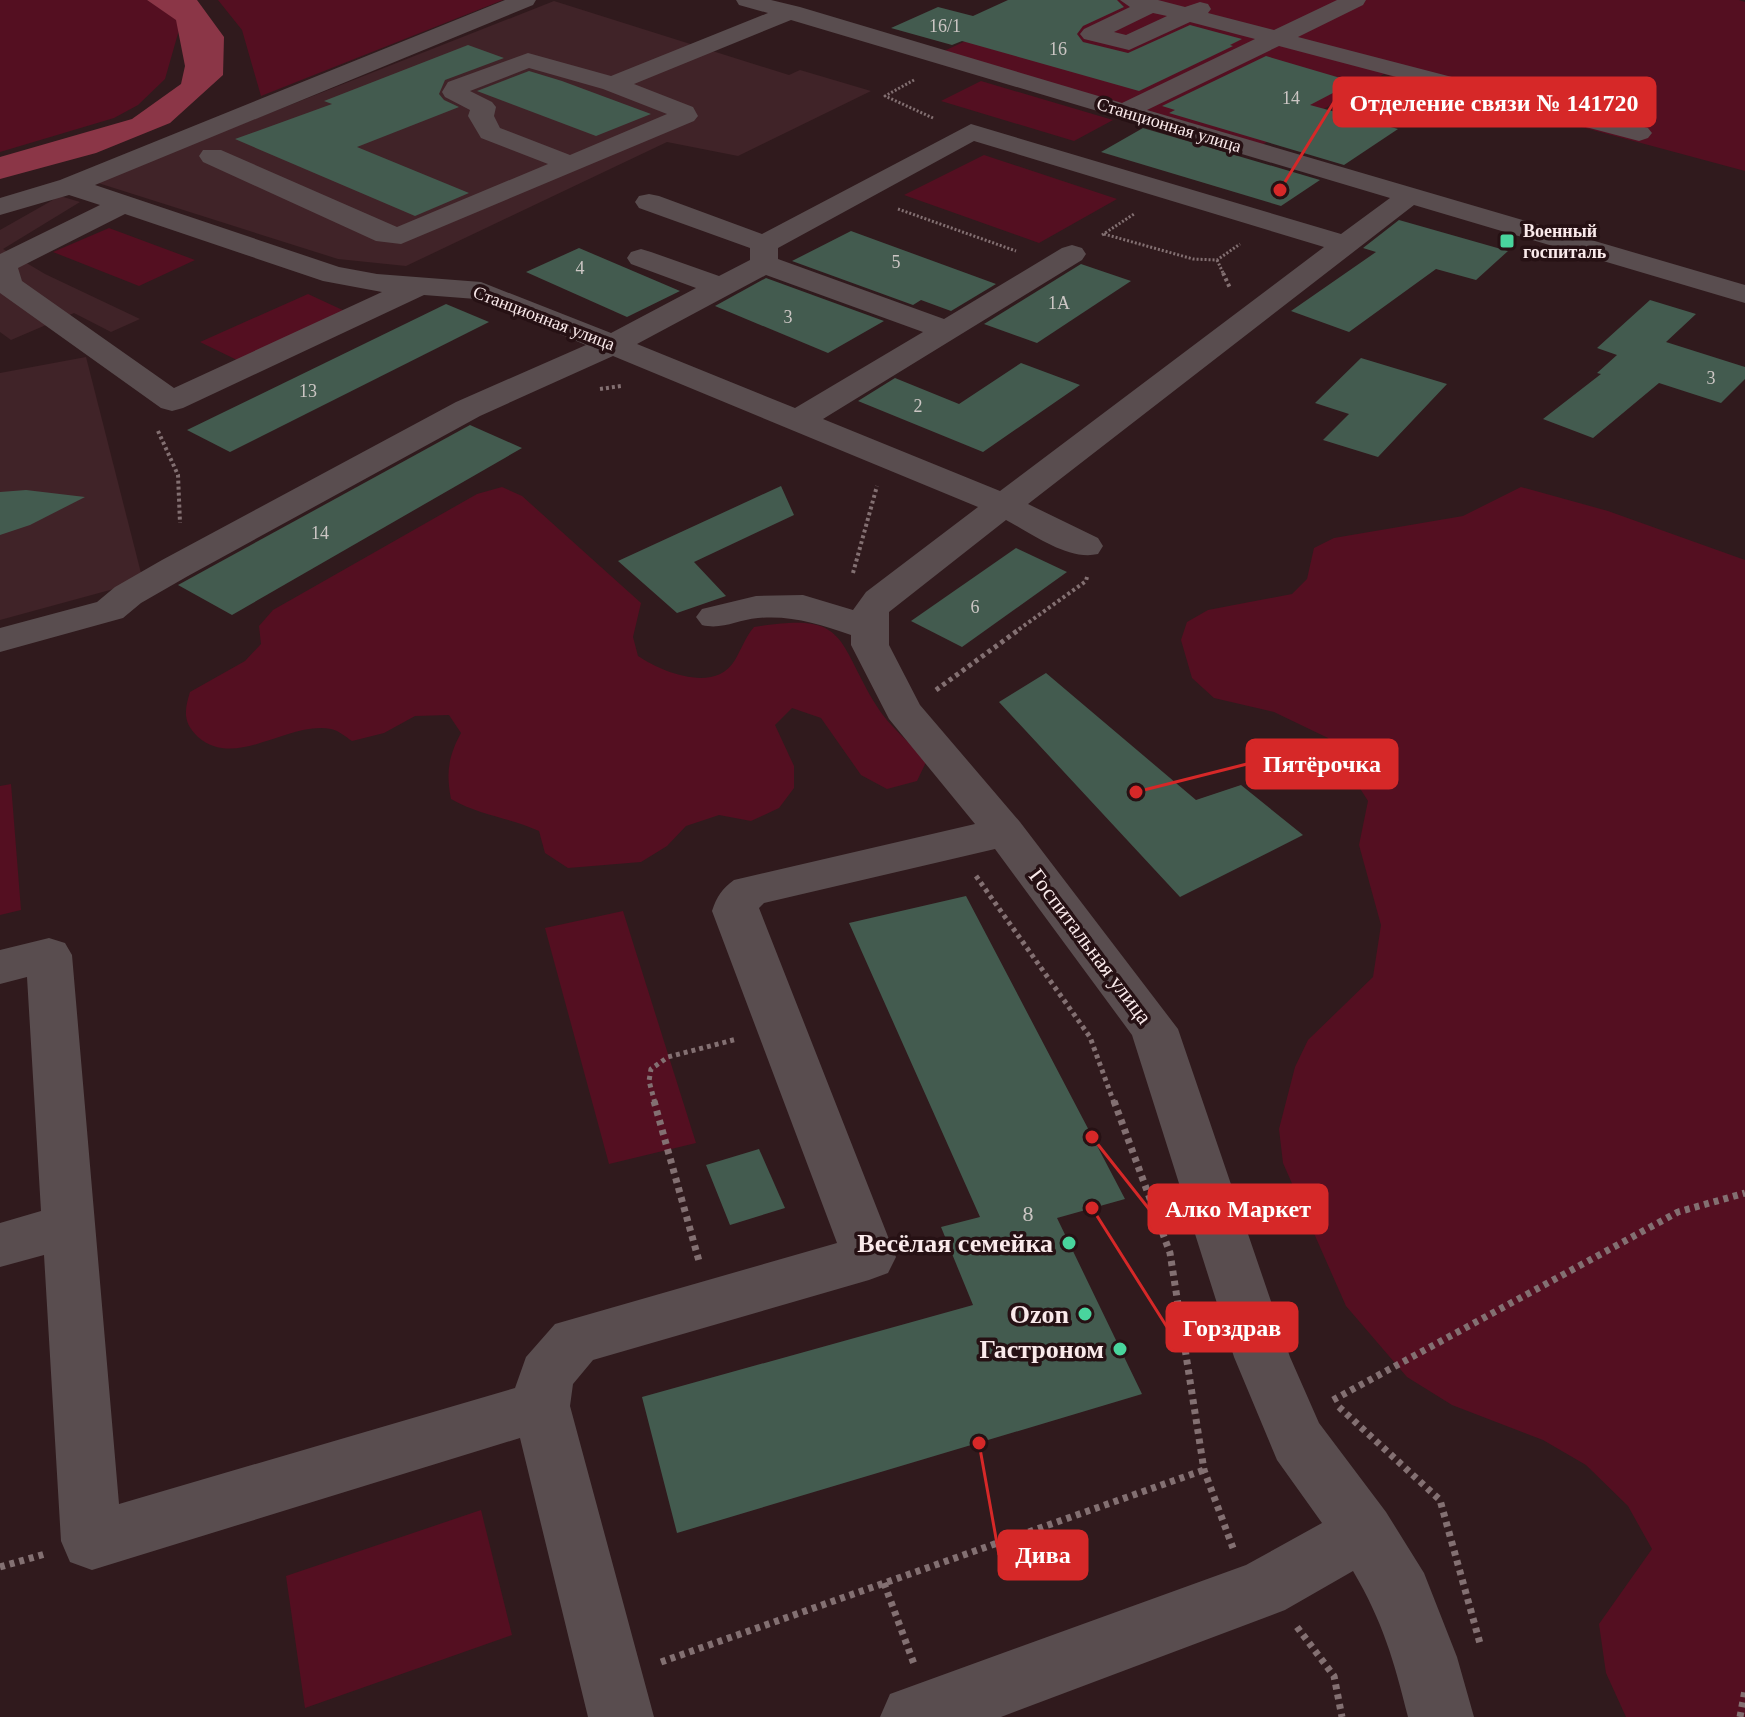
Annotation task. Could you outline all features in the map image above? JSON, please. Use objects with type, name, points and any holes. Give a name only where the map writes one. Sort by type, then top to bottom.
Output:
[{"type":"street","points":[[0,207],[70,186],[525,0]]},
{"type":"street","name":"Станционная улица","points":[[747,0],[1123,112],[1397,205],[1481,237],[1501,224],[1745,294]]},
{"type":"street","points":[[1217,0],[1188,15],[1129,43],[1092,34],[1141,3],[1188,15],[1639,133]]},
{"type":"street","points":[[1123,112],[1355,0]]},
{"type":"street","points":[[1290,3],[1329,13]]},
{"type":"street","points":[[612,84],[799,14],[835,5]]},
{"type":"street","points":[[212,156],[386,235],[401,236],[685,116],[684,112],[612,84],[528,60],[457,87],[454,92],[483,107],[481,116],[490,133],[570,164]]},
{"type":"street","points":[[0,640],[110,610],[128,595],[175,568],[468,409],[614,344],[720,287],[764,254],[857,194],[971,132],[1344,244]]},
{"type":"street","name":"Станционная улица","points":[[70,186],[333,275],[481,291],[1003,505],[1085,546]]},
{"type":"street","points":[[649,202],[947,330]]},
{"type":"street","points":[[126,203],[2,264],[8,285],[172,401],[420,286]]},
{"type":"street","points":[[715,617],[756,607],[803,606],[874,614],[1003,505],[1397,205]]},
{"type":"street","points":[[641,258],[720,287]]},
{"type":"street","points":[[799,420],[1064,259]]},
{"type":"street","name":"Госпитальная улица","points":[[874,614],[870,645],[903,710],[1005,832],[1154,1029],[1262,1357],[1298,1441],[1364,1532],[1402,1594],[1425,1657],[1441,1717]]},
{"type":"street","points":[[616,1698],[541,1406],[546,1375],[575,1341],[869,1257],[735,911],[738,900],[750,891],[1005,832]]},
{"type":"street","points":[[0,967],[49,955],[92,1541],[541,1406]]},
{"type":"street","points":[[0,1245],[70,1225]]},
{"type":"street","points":[[922,1713],[1263,1589],[1364,1532]]},
{"type":"path","points":[[913,49],[926,74],[885,96],[899,105],[971,132]]},
{"type":"path","points":[[857,194],[1064,259],[1169,192]]},
{"type":"path","points":[[1104,234],[1193,259],[1217,260]]},
{"type":"path","points":[[172,401],[157,430],[173,454],[180,477],[182,513],[175,568]]},
{"type":"path","points":[[874,614],[851,579],[885,456]]},
{"type":"path","points":[[931,693],[1086,581],[1091,560],[1085,546]]},
{"type":"path","points":[[949,845],[987,888],[1090,1037],[1170,1253],[1204,1470],[1234,1553],[1334,1676],[1342,1717]]},
{"type":"path","points":[[710,1303],[649,1081],[651,1069],[668,1057],[780,1028]]},
{"type":"path","points":[[1332,1400],[1678,1212],[1745,1193]]},
{"type":"path","points":[[616,1698],[884,1583],[1204,1470]]},
{"type":"path","points":[[884,1583],[922,1713]]},
{"type":"path","points":[[1740,1717],[1745,1690]]},
{"type":"shaded area","points":[[0,0],[147,0],[176,19],[179,30],[165,79],[138,105],[114,118],[0,152]]},
{"type":"shaded area","points":[[147,0],[197,0],[224,37],[223,75],[170,123],[96,153],[0,179],[0,157],[132,119],[181,84],[185,66],[176,20]]},
{"type":"shaded area","points":[[218,0],[503,0],[261,96],[242,30]]},
{"type":"shaded area","points":[[1053,0],[1739,0],[1745,2],[1745,171],[1384,74],[1260,146],[944,51]]},
{"type":"shaded area","points":[[554,1],[789,75],[800,70],[871,91],[738,156],[667,142],[406,266],[338,259],[95,182]]},
{"type":"shaded area","points":[[981,81],[1113,120],[1074,141],[941,101]]},
{"type":"shaded area","points":[[984,155],[1117,199],[1039,243],[904,195]]},
{"type":"shaded area","points":[[60,196],[80,202],[3,249],[45,274],[140,319],[111,332],[74,313],[11,340],[0,332],[0,230]]},
{"type":"shaded area","points":[[109,228],[195,260],[139,286],[53,252]]},
{"type":"shaded area","points":[[308,294],[349,313],[241,362],[200,342]]},
{"type":"shaded area","points":[[86,357],[143,581],[0,620],[0,373]]},
{"type":"shaded area","points":[[502,487],[522,496],[641,603],[633,637],[638,656],[660,668],[688,677],[715,676],[735,660],[754,627],[807,623],[823,627],[835,635],[881,712],[927,760],[917,781],[887,789],[861,775],[821,718],[792,708],[775,725],[794,766],[794,788],[779,808],[751,821],[719,815],[686,826],[667,846],[641,862],[568,868],[545,853],[539,831],[451,799],[449,765],[461,733],[449,715],[415,716],[384,733],[352,741],[334,730],[314,728],[229,749],[213,746],[193,732],[186,716],[190,692],[245,661],[261,644],[259,626],[273,610],[477,494]]},
{"type":"shaded area","points":[[1521,487],[1608,511],[1745,560],[1745,1717],[1626,1717],[1606,1673],[1599,1624],[1652,1549],[1628,1506],[1586,1465],[1543,1440],[1452,1405],[1407,1377],[1346,1306],[1283,1163],[1279,1129],[1295,1067],[1308,1040],[1373,977],[1381,925],[1359,845],[1368,801],[1328,738],[1274,712],[1214,698],[1192,678],[1181,640],[1187,622],[1208,610],[1292,594],[1307,579],[1314,548],[1334,538],[1463,516]]},
{"type":"shaded area","points":[[11,784],[21,910],[0,915],[0,786]]},
{"type":"shaded area","points":[[623,911],[696,1143],[609,1164],[545,928]]},
{"type":"shaded area","points":[[481,1510],[512,1635],[305,1708],[286,1576]]},
{"type":"building","points":[[1008,0],[1117,0],[1124,7],[1083,26],[1077,34],[1083,42],[1128,53],[1190,25],[1242,39],[1139,91],[962,41],[952,45],[891,28],[938,7],[973,16]]},
{"type":"building","points":[[468,45],[504,58],[445,80],[439,94],[459,107],[357,147],[469,193],[415,216],[235,139],[332,104],[324,101]]},
{"type":"building","points":[[1266,56],[1354,82],[1310,105],[1398,129],[1344,165],[1169,113],[1175,110],[1162,106]]},
{"type":"building","points":[[529,71],[651,114],[596,136],[477,91]]},
{"type":"building","points":[[1143,128],[1320,180],[1281,206],[1101,152]]},
{"type":"building","points":[[1399,220],[1508,251],[1476,280],[1436,269],[1349,332],[1291,311],[1376,252],[1363,248]]},
{"type":"building","points":[[851,231],[996,284],[951,311],[921,300],[913,305],[792,261]]},
{"type":"building","points":[[579,248],[680,291],[627,317],[526,272]]},
{"type":"building","points":[[1081,264],[1131,281],[1037,343],[984,324]]},
{"type":"building","points":[[766,278],[884,321],[828,353],[715,306]]},
{"type":"building","points":[[1650,300],[1696,314],[1666,342],[1745,367],[1745,379],[1721,403],[1659,383],[1593,438],[1543,419],[1601,374],[1597,373],[1617,355],[1597,348]]},
{"type":"building","points":[[446,304],[489,322],[230,452],[187,430]]},
{"type":"building","points":[[1361,358],[1447,384],[1378,457],[1323,440],[1349,414],[1315,403]]},
{"type":"building","points":[[1021,363],[1080,385],[983,452],[858,401],[895,378],[959,404]]},
{"type":"building","points":[[470,425],[522,448],[232,615],[178,585]]},
{"type":"building","points":[[781,486],[794,515],[694,562],[726,596],[677,613],[618,561]]},
{"type":"building","points":[[26,490],[85,497],[30,525],[0,535],[0,492]]},
{"type":"building","points":[[1016,548],[1067,572],[962,647],[911,621]]},
{"type":"building","points":[[1046,673],[1196,800],[1241,785],[1303,835],[1180,897],[999,702]]},
{"type":"building","points":[[966,896],[1125,1199],[1057,1218],[1142,1394],[677,1533],[642,1397],[973,1305],[941,1227],[980,1217],[849,923]]},
{"type":"building","points":[[759,1149],[785,1208],[730,1225],[706,1165]]},
{"type":"place","name":"Отделение связи № 141720","points":[[1280,190]]},
{"type":"place","name":"Военный госпиталь","points":[[1507,241]]},
{"type":"place","name":"Пятёрочка","points":[[1136,792]]},
{"type":"place","name":"Алко Маркет","points":[[1092,1137]]},
{"type":"place","name":"Горздрав","points":[[1092,1208]]},
{"type":"place","name":"Весёлая семейка","points":[[1069,1243]]},
{"type":"place","name":"Ozon","points":[[1085,1314]]},
{"type":"place","name":"Гастроном","points":[[1120,1349]]},
{"type":"place","name":"Дива","points":[[979,1443]]}]
